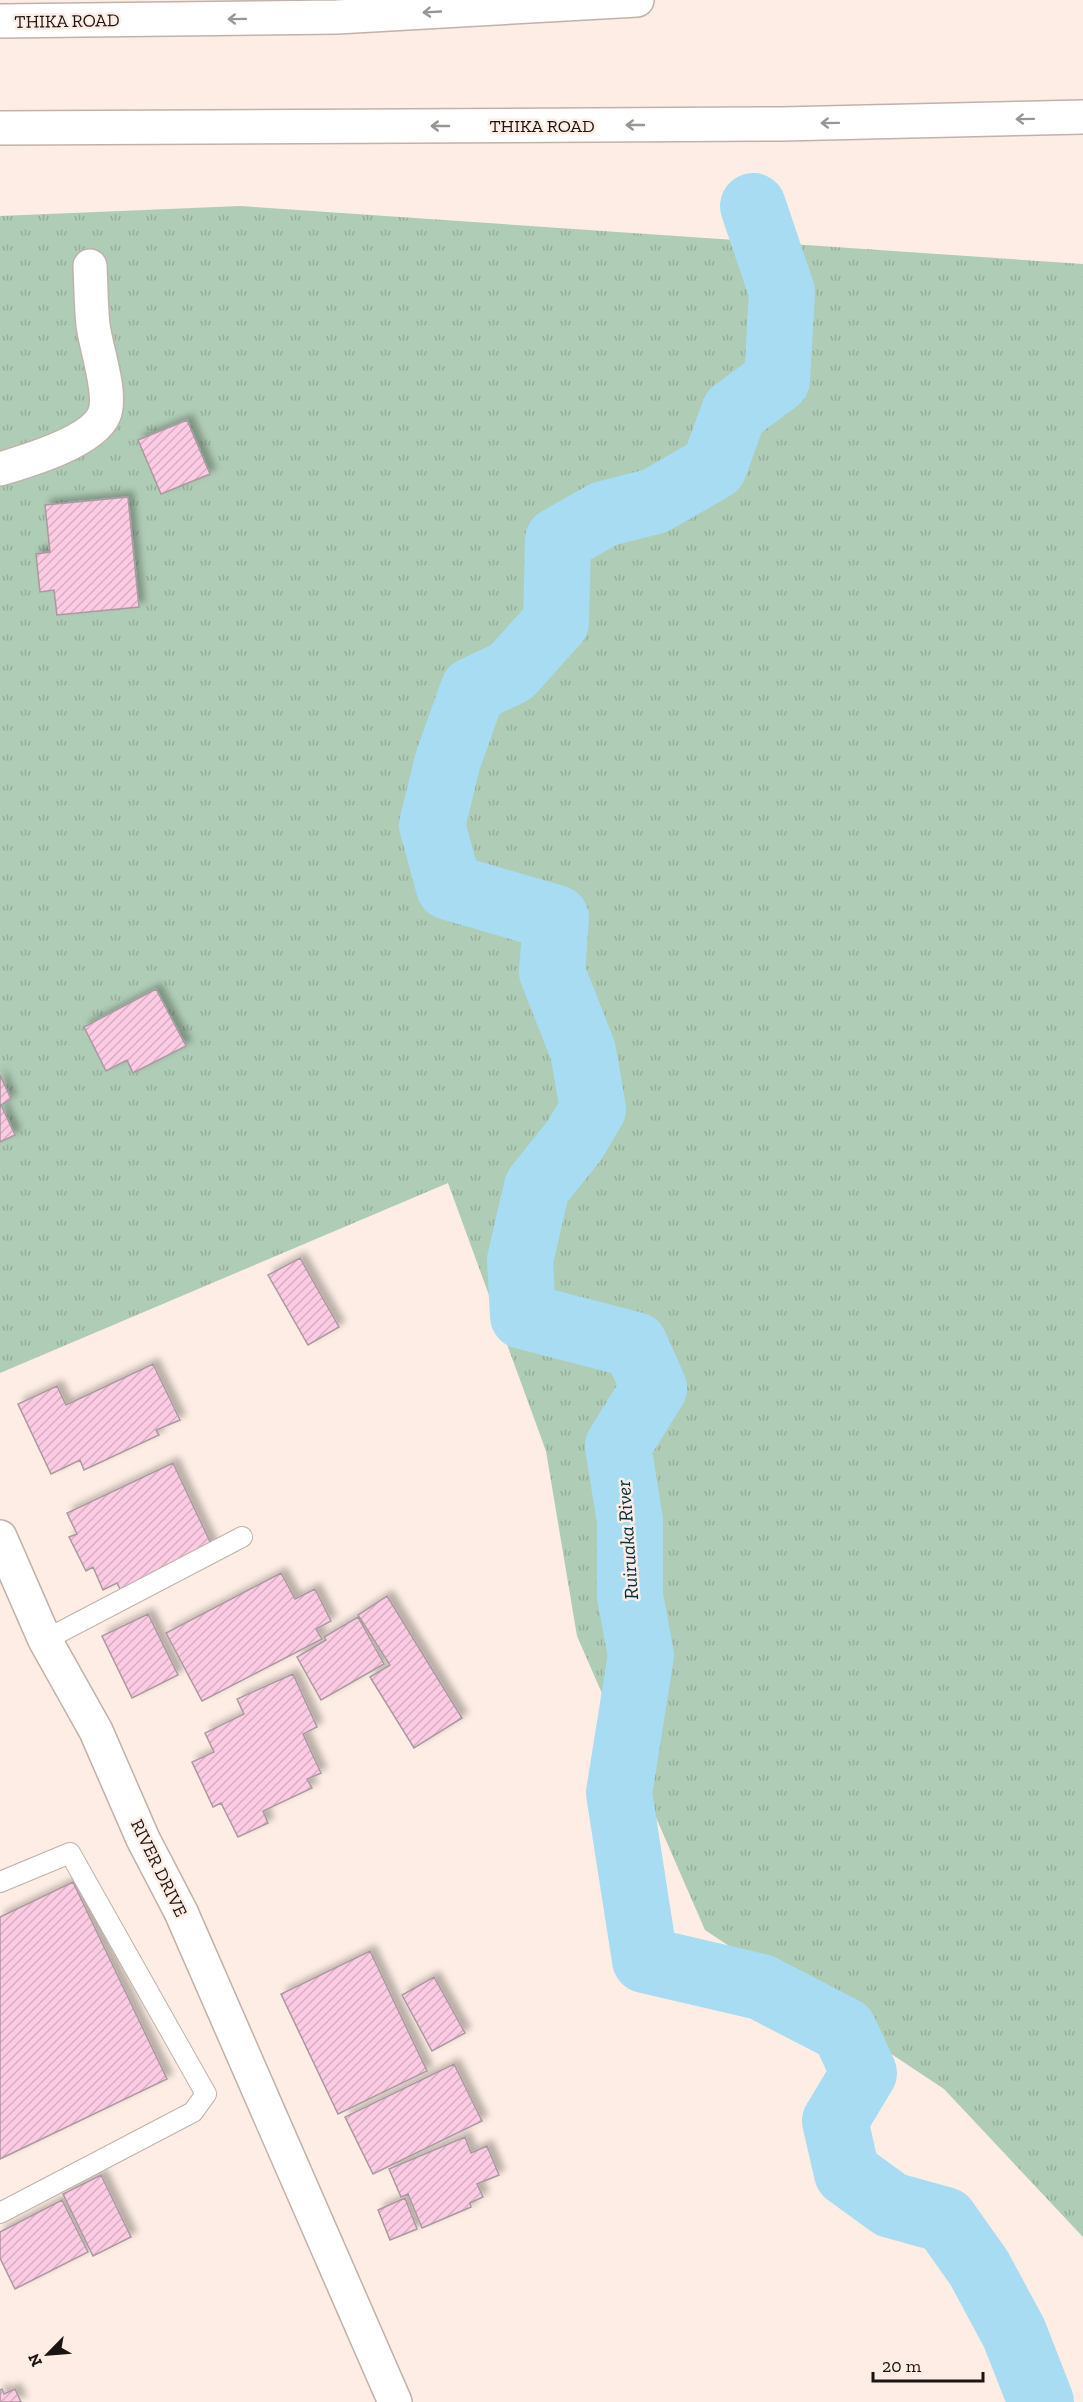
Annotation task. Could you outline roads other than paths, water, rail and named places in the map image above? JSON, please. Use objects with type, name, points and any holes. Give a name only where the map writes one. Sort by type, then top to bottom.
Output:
[{"type":"main road","name":"THIKA ROAD","points":[[0,21],[337,17],[637,0]]},
{"type":"main road","name":"THIKA ROAD","points":[[0,128],[815,124],[1083,117]]},
{"type":"main road","points":[[0,469],[62,448],[81,438],[104,417],[108,399],[93,326],[90,266]]},
{"type":"main road","name":"RIVER DRIVE","points":[[0,1537],[45,1640],[96,1731],[142,1839],[181,1912],[395,2402]]},
{"type":"lane","points":[[45,1640],[242,1537]]},
{"type":"lane","points":[[0,1881],[70,1853],[206,2094],[193,2112],[0,2213]]},
{"type":"waterway","name":"Ruiruaka River","points":[[753,206],[782,292],[777,380],[734,412],[714,467],[655,501],[604,514],[558,540],[556,622],[511,672],[473,690],[448,760],[432,825],[449,887],[556,918],[552,972],[583,1051],[593,1109],[574,1141],[537,1187],[520,1260],[523,1316],[635,1345],[654,1388],[618,1446],[630,1521],[630,1596],[641,1655],[619,1793],[645,1960],[761,1987],[844,2030],[864,2073],[835,2121],[847,2173],[891,2205],[945,2220],[979,2268],[1014,2333],[1041,2402]]}]
